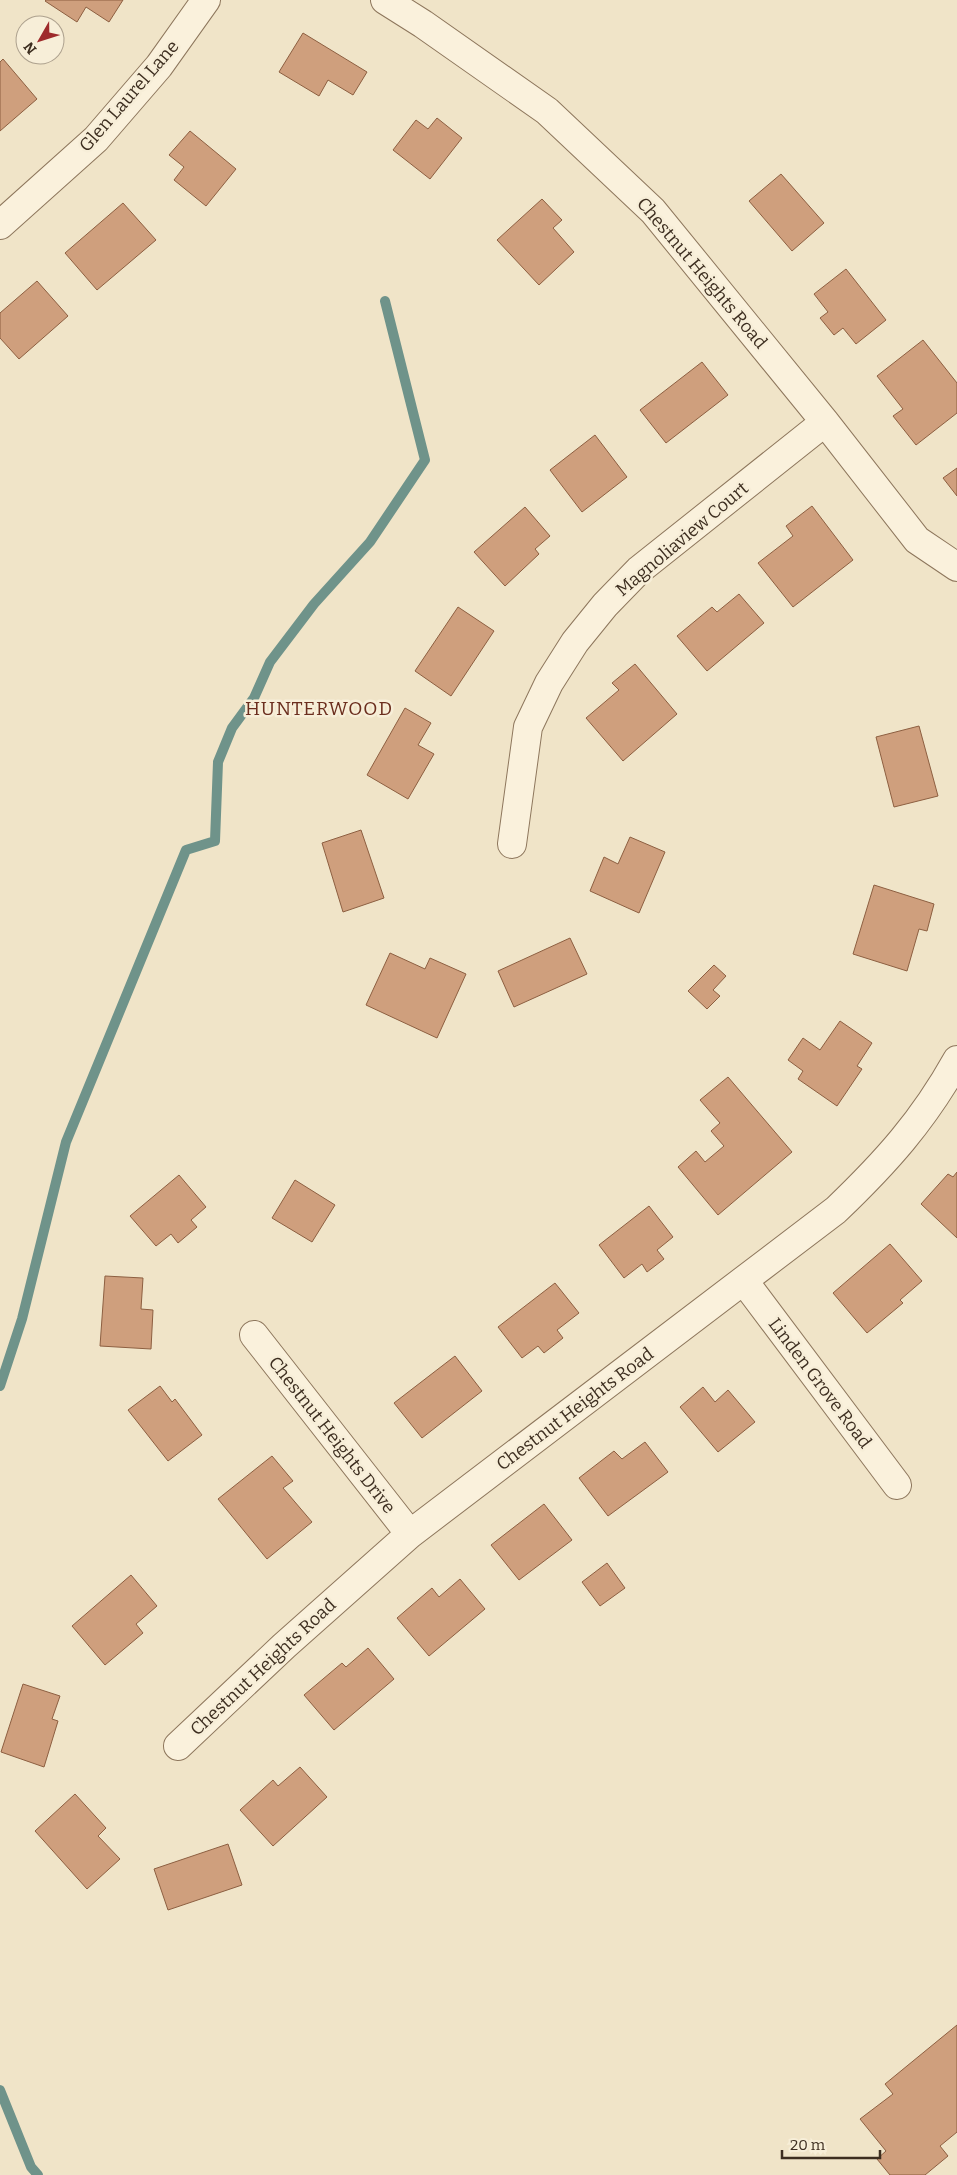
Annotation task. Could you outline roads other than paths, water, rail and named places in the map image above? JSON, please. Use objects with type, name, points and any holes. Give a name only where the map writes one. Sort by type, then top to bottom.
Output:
[{"type":"street","name":"Glen Laurel Lane","points":[[0,225],[96,139],[159,66],[206,0]]},
{"type":"street","name":"Chestnut Heights Road","points":[[385,0],[423,24],[547,111],[653,211],[825,422],[917,540],[957,567]]},
{"type":"street","name":"Magnoliaview Court","points":[[512,844],[528,727],[549,684],[575,642],[605,604],[639,570],[825,422]]},
{"type":"street","name":"Chestnut Heights Road","points":[[178,1746],[284,1646],[410,1534],[744,1282],[836,1210],[878,1170],[914,1127],[942,1087],[957,1060]]},
{"type":"street","name":"Linden Grove Road","points":[[744,1282],[897,1484]]},
{"type":"street","name":"Chestnut Heights Drive","points":[[254,1335],[410,1534]]},
{"type":"waterway","points":[[0,1386],[22,1319],[66,1142],[186,850],[215,841],[218,762],[232,728],[254,698],[270,662],[314,604],[370,542],[425,460],[385,301]]},
{"type":"waterway","points":[[0,2090],[31,2167],[38,2175]]},
{"type":"district","name":"HUNTERWOOD","points":[[319,708]]}]
